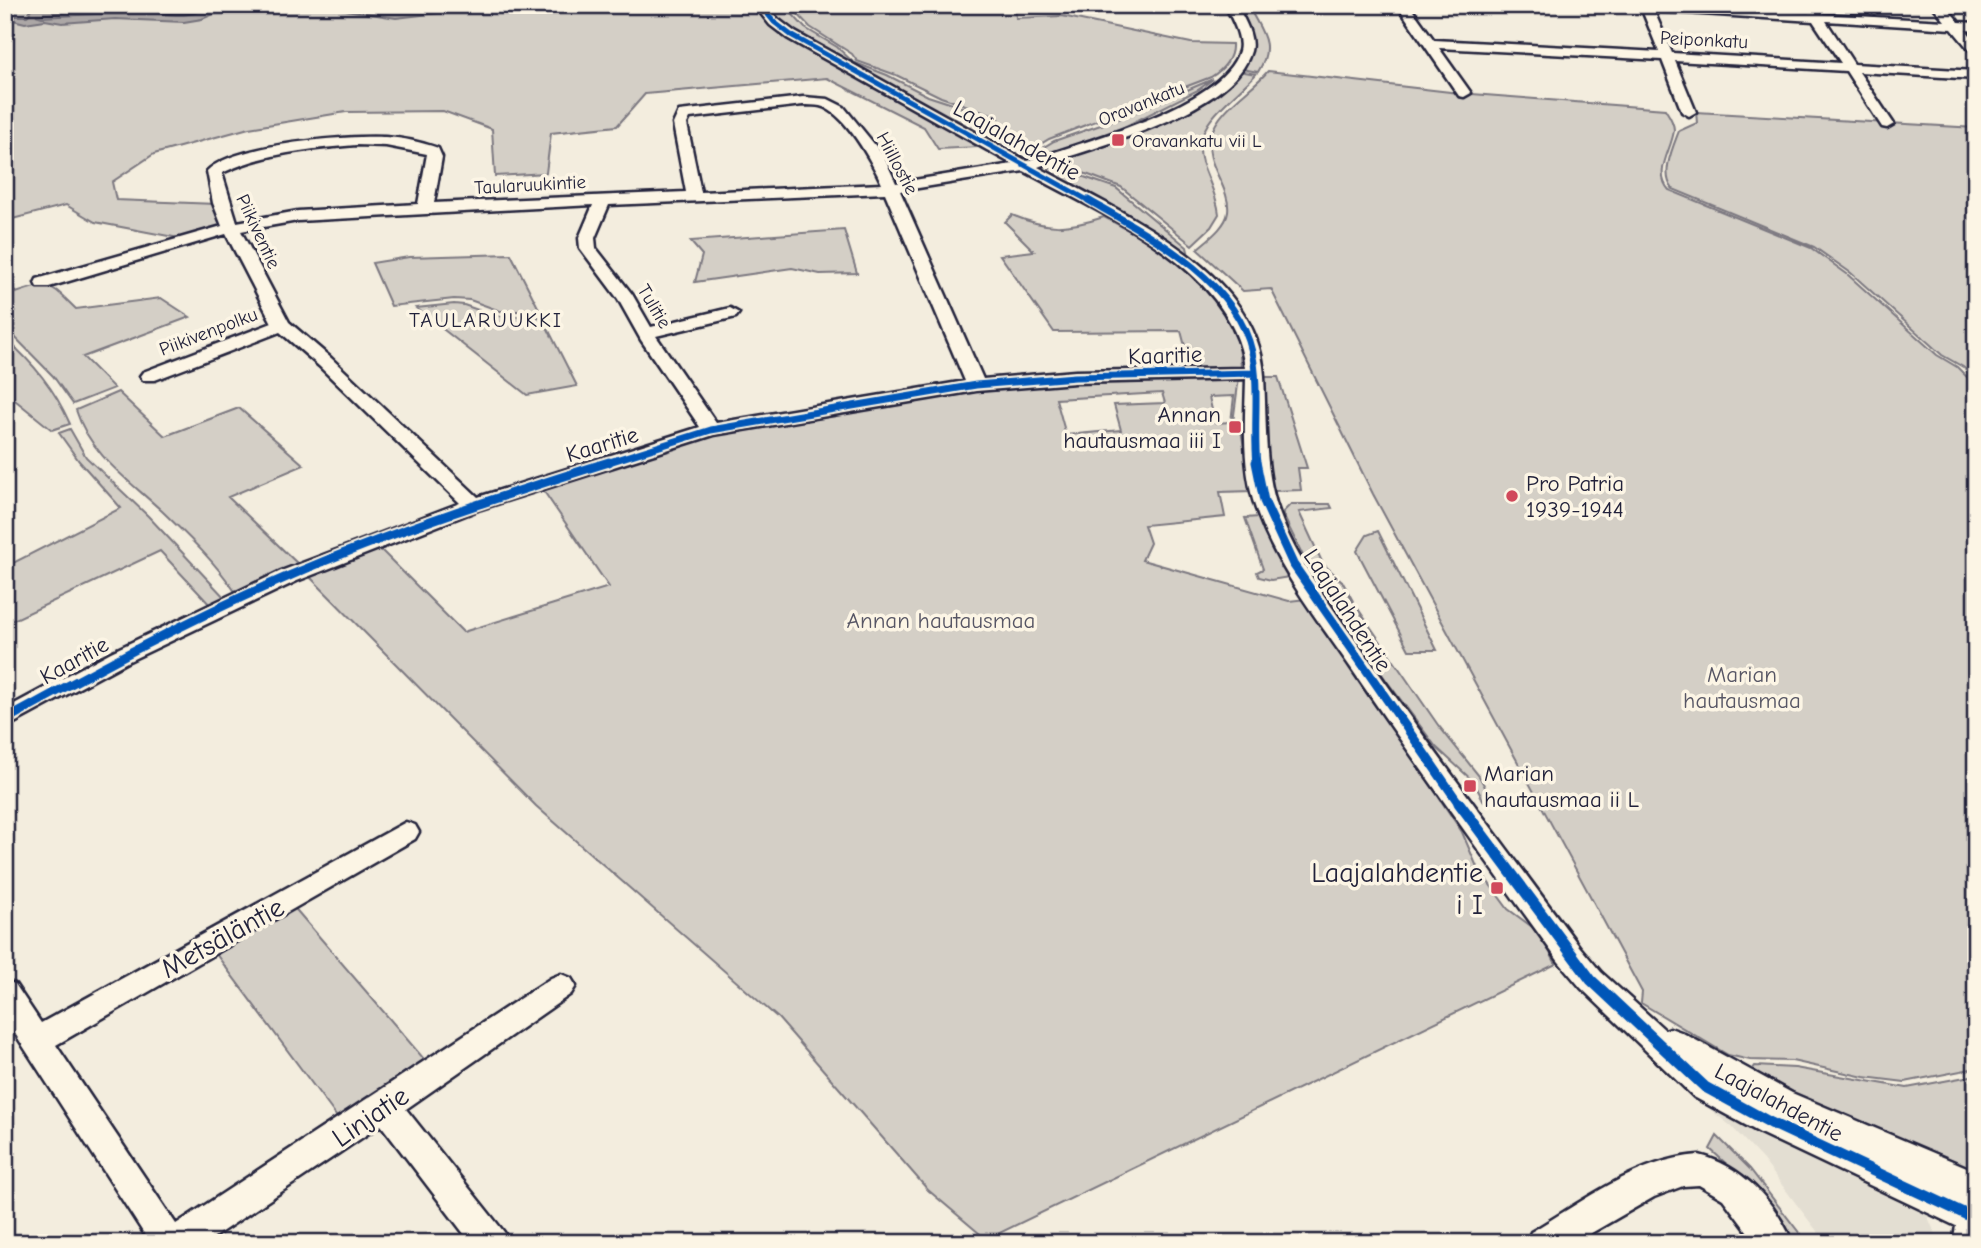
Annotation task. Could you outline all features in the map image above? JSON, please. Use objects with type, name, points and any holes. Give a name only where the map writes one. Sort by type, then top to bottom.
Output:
[{"type":"street","name":"Laajalahdentie","points":[[760,5],[774,22],[792,35],[1146,233],[1194,268],[1216,290],[1241,322],[1252,353],[1255,373],[1253,437],[1264,500],[1282,543],[1303,581],[1404,729],[1569,954],[1621,1009],[1705,1087],[1771,1124],[1974,1215]]},
{"type":"street","name":"Oravankatu","points":[[1026,166],[1173,114],[1212,93],[1230,76],[1245,51],[1245,37],[1231,5]]},
{"type":"street","points":[[1403,5],[1464,93]]},
{"type":"street","points":[[1620,5],[1813,11],[1976,27]]},
{"type":"street","points":[[1938,5],[1976,50]]},
{"type":"street","points":[[1646,6],[1689,112]]},
{"type":"street","points":[[1813,11],[1887,124]]},
{"type":"street","name":"Peiponkatu","points":[[1429,44],[1976,75]]},
{"type":"street","name":"Hiillostie","points":[[694,196],[680,124],[684,114],[803,101],[823,102],[839,110],[878,158],[976,386]]},
{"type":"street","name":"Piikiventie","points":[[425,208],[435,157],[432,150],[424,146],[381,141],[324,143],[253,157],[214,171],[221,203],[231,228],[282,325],[325,362],[474,505]]},
{"type":"street","name":"Taularuukintie","points":[[43,283],[231,228],[298,216],[892,188],[1026,166]]},
{"type":"street","name":"Tulitie","points":[[603,200],[587,238],[588,248],[626,298],[646,333],[711,430]]},
{"type":"street","points":[[646,333],[730,313]]},
{"type":"street","name":"Piikivenpolku","points":[[149,376],[282,325]]},
{"type":"street","name":"Kaaritie","points":[[5,720],[119,657],[241,597],[325,561],[474,505],[711,430],[976,386],[1075,377],[1255,373]]},
{"type":"street","name":"Metsäläntie","points":[[37,1041],[406,832]]},
{"type":"street","name":"Linjatie","points":[[176,1243],[385,1107],[561,986]]},
{"type":"street","points":[[5,993],[169,1243]]},
{"type":"street","points":[[385,1107],[492,1243]]},
{"type":"street","points":[[1543,1243],[1628,1194],[1671,1175],[1696,1170],[1712,1174],[1730,1184],[1776,1243]]},
{"type":"shaded area","points":[[1711,1101],[1911,1199],[1926,1213],[1936,1235],[1935,1243],[1826,1243],[1763,1160],[1731,1126],[1707,1107]]},
{"type":"green space","points":[[5,5],[756,5],[831,62],[980,147],[938,149],[924,127],[827,78],[645,94],[617,126],[551,133],[546,173],[495,176],[492,129],[443,111],[346,112],[249,128],[154,154],[112,182],[116,200],[216,204],[225,227],[184,239],[95,222],[66,205],[5,221]]},
{"type":"green space","points":[[766,5],[784,5],[805,28],[837,47],[853,62],[887,75],[928,96],[989,116],[1024,150],[1002,147],[990,142],[826,52],[778,22]]},
{"type":"green space","points":[[789,5],[1015,5],[1016,18],[1062,16],[1191,43],[1232,44],[1232,49],[1226,63],[1211,77],[1049,139],[1031,150],[994,115],[941,97],[896,75],[857,61],[852,54],[810,27]]},
{"type":"green space","points":[[1235,5],[1248,5],[1264,37],[1266,53],[1258,72],[1242,69],[1251,52]]},
{"type":"green space","points":[[1239,71],[1256,74],[1216,113],[1202,135],[1202,162],[1219,214],[1211,227],[1192,245],[1121,187],[1051,161],[1125,138],[1182,115],[1226,87]]},
{"type":"green space","name":"Marian hautausmaa","points":[[1268,71],[1459,93],[1665,109],[1674,130],[1663,168],[1663,176],[1669,190],[1811,248],[1847,274],[1937,355],[1957,367],[1976,386],[1976,1068],[1905,1082],[1864,1077],[1792,1061],[1750,1060],[1728,1055],[1641,1003],[1642,992],[1373,494],[1271,289],[1243,291],[1197,249],[1220,228],[1228,212],[1228,202],[1210,155],[1211,135],[1228,108]]},
{"type":"green space","points":[[1213,79],[1198,90],[1118,130],[1045,158],[1034,153],[1054,141],[1121,118]]},
{"type":"green space","points":[[1696,112],[1976,128],[1976,379],[1963,367],[1942,355],[1851,273],[1814,247],[1673,189],[1668,176],[1671,153],[1679,131],[1697,123]]},
{"type":"green space","points":[[1052,166],[1116,188],[1187,247],[1189,256],[1047,172]]},
{"type":"green space","points":[[1012,215],[1036,223],[1058,226],[1104,217],[1159,248],[1195,275],[1224,307],[1237,335],[1241,367],[1191,369],[1181,331],[1054,332],[1000,255],[1034,251],[1005,222]]},
{"type":"green space","points":[[844,230],[857,273],[820,274],[792,268],[695,282],[702,255],[690,241]]},
{"type":"green space","points":[[511,254],[540,311],[500,311],[470,300],[454,299],[391,306],[372,263],[409,257]]},
{"type":"green space","points":[[5,279],[16,293],[44,286],[55,289],[76,309],[161,298],[190,317],[83,357],[114,388],[73,404],[53,376],[5,327]]},
{"type":"green space","points":[[454,304],[495,316],[542,317],[577,386],[527,395],[416,308]]},
{"type":"green space","points":[[5,338],[42,377],[70,424],[52,430],[5,392]]},
{"type":"green space","name":"Annan hautausmaa","points":[[1239,377],[1232,430],[1241,430],[1252,491],[1220,492],[1225,517],[1144,525],[1150,543],[1142,560],[1289,601],[1306,599],[1462,832],[1477,867],[1508,909],[1539,932],[1556,964],[987,1239],[990,1243],[984,1243],[986,1239],[928,1190],[778,1018],[536,806],[309,576],[377,546],[463,632],[609,587],[541,487],[717,434],[977,391],[1086,382]],"holes":[[[1162,393],[1165,403],[1114,405],[1121,430],[1066,435],[1056,399]],[[1234,396],[1231,422],[1215,423],[1209,397]]]},
{"type":"green space","points":[[1260,377],[1278,377],[1307,468],[1298,468],[1301,490],[1274,491],[1267,472]]},
{"type":"green space","points":[[118,392],[165,436],[239,408],[304,465],[228,497],[300,566],[236,593],[202,551],[112,466],[82,426],[76,410]]},
{"type":"green space","points":[[70,429],[86,457],[148,516],[226,599],[211,606],[160,551],[5,624],[5,567],[121,508],[79,461],[59,433]]},
{"type":"green space","points":[[1291,504],[1330,504],[1332,508],[1299,512],[1323,564],[1342,581],[1354,603],[1438,725],[1479,776],[1494,803],[1486,805],[1473,781],[1436,747],[1386,680],[1307,564],[1282,513]]},
{"type":"green space","points":[[1259,517],[1289,577],[1271,580],[1259,577],[1257,572],[1263,569],[1245,518]]},
{"type":"green space","points":[[1378,531],[1437,650],[1409,650],[1357,551],[1367,535]]},
{"type":"green space","points":[[292,905],[430,1066],[342,1124],[213,950]]},
{"type":"green space","points":[[1755,1066],[1795,1068],[1907,1088],[1976,1075],[1976,1175],[1747,1077]]},
{"type":"green space","points":[[1717,1136],[1750,1169],[1807,1243],[1793,1243],[1743,1179],[1710,1149]]},
{"type":"water","points":[[36,5],[86,5],[82,11],[36,15],[42,17],[131,12],[145,5],[220,5],[221,11],[202,19],[184,22],[115,19],[62,23],[45,20],[25,23],[9,19],[14,16],[27,16]]},
{"type":"water","points":[[314,5],[507,5],[396,18]]},
{"type":"cycle path","points":[[760,5],[774,22],[791,35],[1146,233],[1201,275],[1233,310],[1252,351],[1257,470],[1264,501],[1282,544],[1305,584],[1384,698],[1569,954],[1591,980],[1705,1087],[1771,1123],[1976,1219]]},
{"type":"cycle path","points":[[5,720],[119,657],[289,576],[474,505],[711,430],[976,385],[1075,377],[1255,373]]},
{"type":"place","name":"Oravankatu vii L","points":[[1118,140]]},
{"type":"place","name":"Annan hautausmaa iii I","points":[[1235,427]]},
{"type":"place","name":"Pro Patria 1939-1944","points":[[1512,496]]},
{"type":"place","name":"Marian hautausmaa ii L","points":[[1470,786]]},
{"type":"place","name":"Laajalahdentie i I","points":[[1497,888]]},
{"type":"district","name":"TAULARUUKKI","points":[[486,320]]}]
